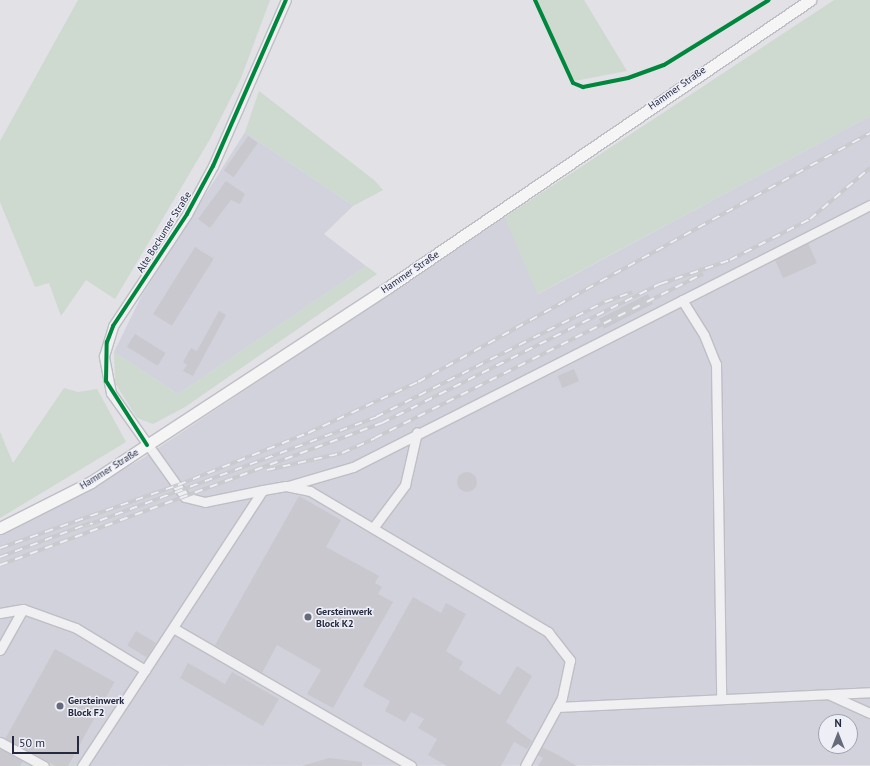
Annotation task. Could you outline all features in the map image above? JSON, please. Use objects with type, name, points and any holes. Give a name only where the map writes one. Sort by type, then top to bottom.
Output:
[{"type":"main road","name":"Hammer Straße","points":[[0,528],[79,488],[147,445],[387,288],[810,0]]},
{"type":"street","name":"Alte Bockumer Straße","points":[[286,0],[213,166],[183,220],[113,326],[107,342],[106,381],[147,445],[188,498],[205,502],[286,486],[353,467],[417,432],[870,206]]},
{"type":"street","points":[[682,300],[704,335],[716,364],[721,697]]},
{"type":"street","points":[[373,528],[405,485],[417,432]]},
{"type":"street","points":[[286,486],[310,491],[548,632],[570,660],[557,708],[525,766]]},
{"type":"street","points":[[82,766],[145,670],[175,629],[264,490]]},
{"type":"street","points":[[0,613],[23,609],[76,628],[145,670]]},
{"type":"street","points":[[0,650],[23,609]]},
{"type":"street","points":[[175,629],[411,766]]},
{"type":"street","points":[[557,708],[721,697],[870,692]]},
{"type":"street","points":[[827,694],[870,713]]},
{"type":"street","points":[[0,742],[44,766]]},
{"type":"shaded area","points":[[78,0],[270,0],[241,78],[210,139],[115,299],[86,280],[61,316],[49,283],[35,287],[0,202],[0,141]]},
{"type":"shaded area","points":[[537,0],[584,0],[627,71],[574,81]]},
{"type":"shaded area","points":[[834,0],[870,0],[870,116],[537,294],[505,217]]},
{"type":"shaded area","points":[[259,91],[374,180],[383,190],[353,206],[245,132]]},
{"type":"shaded area","points":[[870,116],[870,765],[0,766],[0,534],[140,460],[505,217],[538,294]]},
{"type":"shaded area","points":[[245,132],[353,206],[324,234],[366,266],[178,394],[114,352],[142,295]]},
{"type":"shaded area","points":[[366,266],[377,274],[185,407],[153,424],[137,418],[115,383],[114,352],[178,394]]},
{"type":"shaded area","points":[[64,388],[78,392],[97,389],[126,442],[0,518],[0,432],[13,463]]},
{"type":"building","points":[[248,136],[258,143],[234,177],[224,170]]},
{"type":"building","points":[[226,181],[245,194],[240,204],[231,200],[210,228],[198,219]]},
{"type":"building","points":[[808,243],[817,263],[783,278],[774,258]]},
{"type":"building","points":[[195,247],[214,259],[172,326],[153,314]]},
{"type":"building","points":[[648,294],[653,304],[604,329],[599,319]]},
{"type":"building","points":[[219,311],[226,315],[193,376],[183,371],[187,365],[183,362],[191,348],[197,351]]},
{"type":"building","points":[[135,334],[166,353],[158,366],[127,347]]},
{"type":"building","points":[[574,369],[579,381],[563,388],[557,376]]},
{"type":"building","points":[[467,472],[474,475],[477,482],[474,489],[467,492],[460,489],[457,482],[460,475]]},
{"type":"building","name":"Gersteinwerk Block K2","points":[[299,496],[341,520],[326,547],[379,576],[375,583],[382,587],[378,594],[393,602],[333,708],[307,694],[321,670],[277,645],[262,673],[215,645]]},
{"type":"building","points":[[413,597],[441,613],[446,603],[466,614],[446,651],[463,662],[459,669],[500,695],[517,666],[532,676],[506,722],[532,741],[527,749],[514,742],[501,766],[447,766],[428,755],[437,739],[418,728],[424,719],[411,712],[405,722],[385,711],[390,701],[363,686]]},
{"type":"building","points":[[136,631],[156,643],[147,657],[127,646]]},
{"type":"building","name":"Gersteinwerk Block F2","points":[[55,649],[114,682],[68,766],[56,766],[6,738]]},
{"type":"building","points":[[188,663],[225,684],[232,672],[279,699],[263,726],[180,678]]},
{"type":"building","points":[[542,747],[577,766],[538,766],[543,758],[538,755]]},
{"type":"building","points":[[0,749],[23,761],[20,766],[0,766]]},
{"type":"building","points":[[329,758],[362,762],[362,766],[302,766]]},
{"type":"railway","points":[[0,548],[178,485],[308,433],[418,382],[870,133]]},
{"type":"railway","points":[[0,565],[382,423],[660,284],[730,260],[810,219],[870,168]]},
{"type":"railway","points":[[267,470],[342,453],[375,438],[703,274]]},
{"type":"railway","points":[[85,526],[376,417],[605,302],[632,292]]},
{"type":"railway","points":[[0,557],[90,523]]},
{"type":"cycle path","points":[[147,445],[106,381],[107,342],[113,326],[187,214],[213,166],[286,0]]},
{"type":"cycle path","points":[[535,0],[573,83],[583,87],[628,78],[664,65],[769,0]]},
{"type":"place","name":"Gersteinwerk Block K2","points":[[308,617]]},
{"type":"place","name":"Gersteinwerk Block F2","points":[[60,706]]}]
